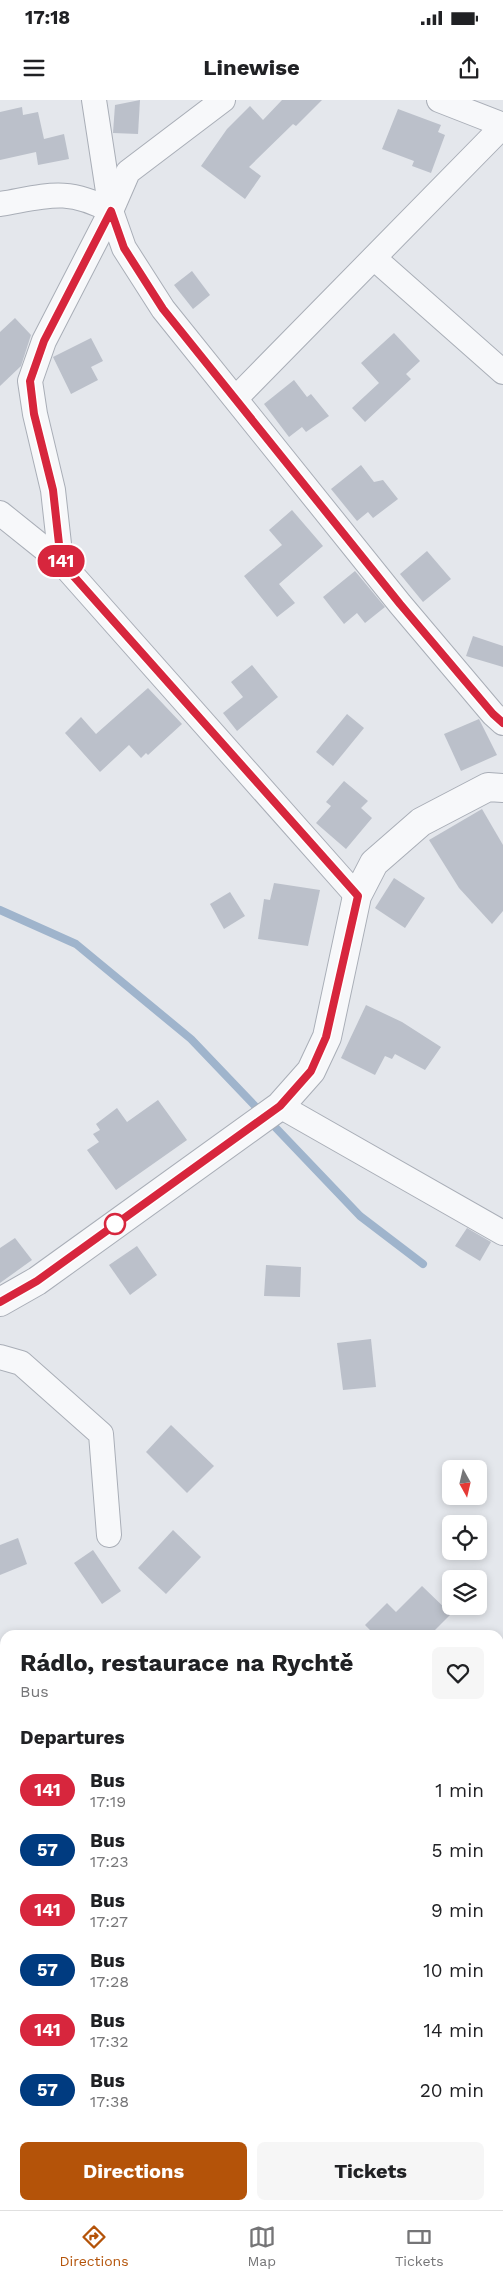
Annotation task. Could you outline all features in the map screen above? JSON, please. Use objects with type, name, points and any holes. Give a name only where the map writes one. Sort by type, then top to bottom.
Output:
[{"type":"street","points":[[94,100],[111,211],[124,248],[163,309],[400,604],[493,714],[503,723]]},
{"type":"street","points":[[61,562],[53,490],[34,414],[30,381],[44,341],[111,211],[128,172],[223,100]]},
{"type":"street","points":[[236,398],[503,126],[439,100]]},
{"type":"street","points":[[0,204],[57,194],[88,199],[111,211]]},
{"type":"street","points":[[374,258],[503,372]]},
{"type":"street","points":[[0,513],[61,562],[358,896]]},
{"type":"street","points":[[0,1302],[37,1281],[280,1106],[311,1071],[326,1037],[358,896],[374,863],[421,822],[488,787],[503,788]]},
{"type":"street","points":[[280,1106],[503,1233]]},
{"type":"street","points":[[0,1357],[21,1363],[100,1434],[109,1535]]},
{"type":"building","points":[[140,100],[138,134],[113,133],[115,105]]},
{"type":"building","points":[[282,100],[322,100],[296,126],[293,124],[249,167],[261,176],[245,199],[201,166],[227,129],[250,106],[263,120]]},
{"type":"building","points":[[22,107],[23,115],[38,112],[44,139],[64,134],[69,159],[38,165],[36,152],[0,160],[0,112]]},
{"type":"building","points":[[398,109],[441,125],[438,132],[445,135],[431,173],[412,166],[414,161],[382,149]]},
{"type":"building","points":[[192,271],[210,295],[193,309],[174,285]]},
{"type":"building","points":[[15,318],[31,335],[21,366],[0,386],[0,332]]},
{"type":"building","points":[[394,333],[420,361],[406,374],[411,379],[365,422],[352,408],[379,383],[361,363]]},
{"type":"building","points":[[91,338],[103,361],[91,367],[98,380],[71,394],[53,357]]},
{"type":"building","points":[[294,380],[307,397],[311,394],[329,416],[306,432],[302,427],[289,437],[264,404]]},
{"type":"building","points":[[361,465],[374,482],[383,480],[398,499],[373,518],[368,512],[357,521],[331,489]]},
{"type":"building","points":[[292,510],[323,546],[279,584],[295,603],[277,617],[244,576],[282,545],[269,530]]},
{"type":"building","points":[[427,551],[451,579],[423,602],[400,574]]},
{"type":"building","points":[[355,571],[385,607],[365,623],[357,613],[344,624],[323,597]]},
{"type":"building","points":[[473,636],[503,646],[503,667],[466,656]]},
{"type":"building","points":[[252,665],[278,697],[237,731],[223,713],[243,697],[231,682]]},
{"type":"building","points":[[148,688],[182,724],[148,755],[146,753],[141,758],[129,745],[100,772],[65,733],[81,717],[96,734]]},
{"type":"building","points":[[347,714],[364,728],[333,766],[316,752]]},
{"type":"building","points":[[479,719],[497,755],[461,771],[444,734]]},
{"type":"building","points":[[344,781],[368,801],[361,808],[372,818],[346,849],[316,823],[331,806],[326,802]]},
{"type":"building","points":[[482,809],[503,845],[503,911],[492,924],[459,888],[429,840]]},
{"type":"building","points":[[394,878],[425,898],[405,928],[375,908]]},
{"type":"building","points":[[274,883],[320,890],[308,946],[258,939],[264,899],[270,900]]},
{"type":"building","points":[[230,892],[245,916],[224,929],[210,904]]},
{"type":"building","points":[[366,1005],[402,1022],[441,1047],[425,1070],[395,1054],[392,1059],[385,1056],[375,1075],[341,1058]]},
{"type":"building","points":[[158,1100],[187,1140],[116,1190],[87,1150],[99,1142],[93,1134],[100,1130],[96,1124],[117,1108],[127,1122]]},
{"type":"building","points":[[467,1228],[491,1242],[480,1261],[455,1246]]},
{"type":"building","points":[[15,1238],[32,1260],[0,1283],[0,1248]]},
{"type":"building","points":[[137,1246],[157,1275],[130,1295],[109,1265]]},
{"type":"building","points":[[266,1265],[301,1267],[300,1297],[264,1296]]},
{"type":"building","points":[[371,1339],[376,1387],[343,1390],[337,1343]]},
{"type":"building","points":[[171,1425],[214,1466],[187,1493],[146,1452]]},
{"type":"building","points":[[173,1530],[201,1557],[166,1594],[138,1568]]},
{"type":"building","points":[[18,1538],[27,1564],[0,1575],[0,1545]]},
{"type":"building","points":[[93,1550],[121,1591],[102,1604],[74,1563]]},
{"type":"building","points":[[422,1586],[442,1605],[442,1615],[450,1615],[435,1630],[370,1630],[365,1625],[387,1603],[396,1612]]},
{"type":"waterway","points":[[0,910],[76,944],[191,1039],[360,1216],[423,1264]]},
{"type":"bus line","name":"141","points":[[0,1302],[37,1281],[280,1106],[311,1071],[326,1037],[358,896],[61,562],[53,490],[34,414],[30,381],[44,341],[111,211],[124,248],[163,309],[400,604],[493,714],[503,723]]}]
